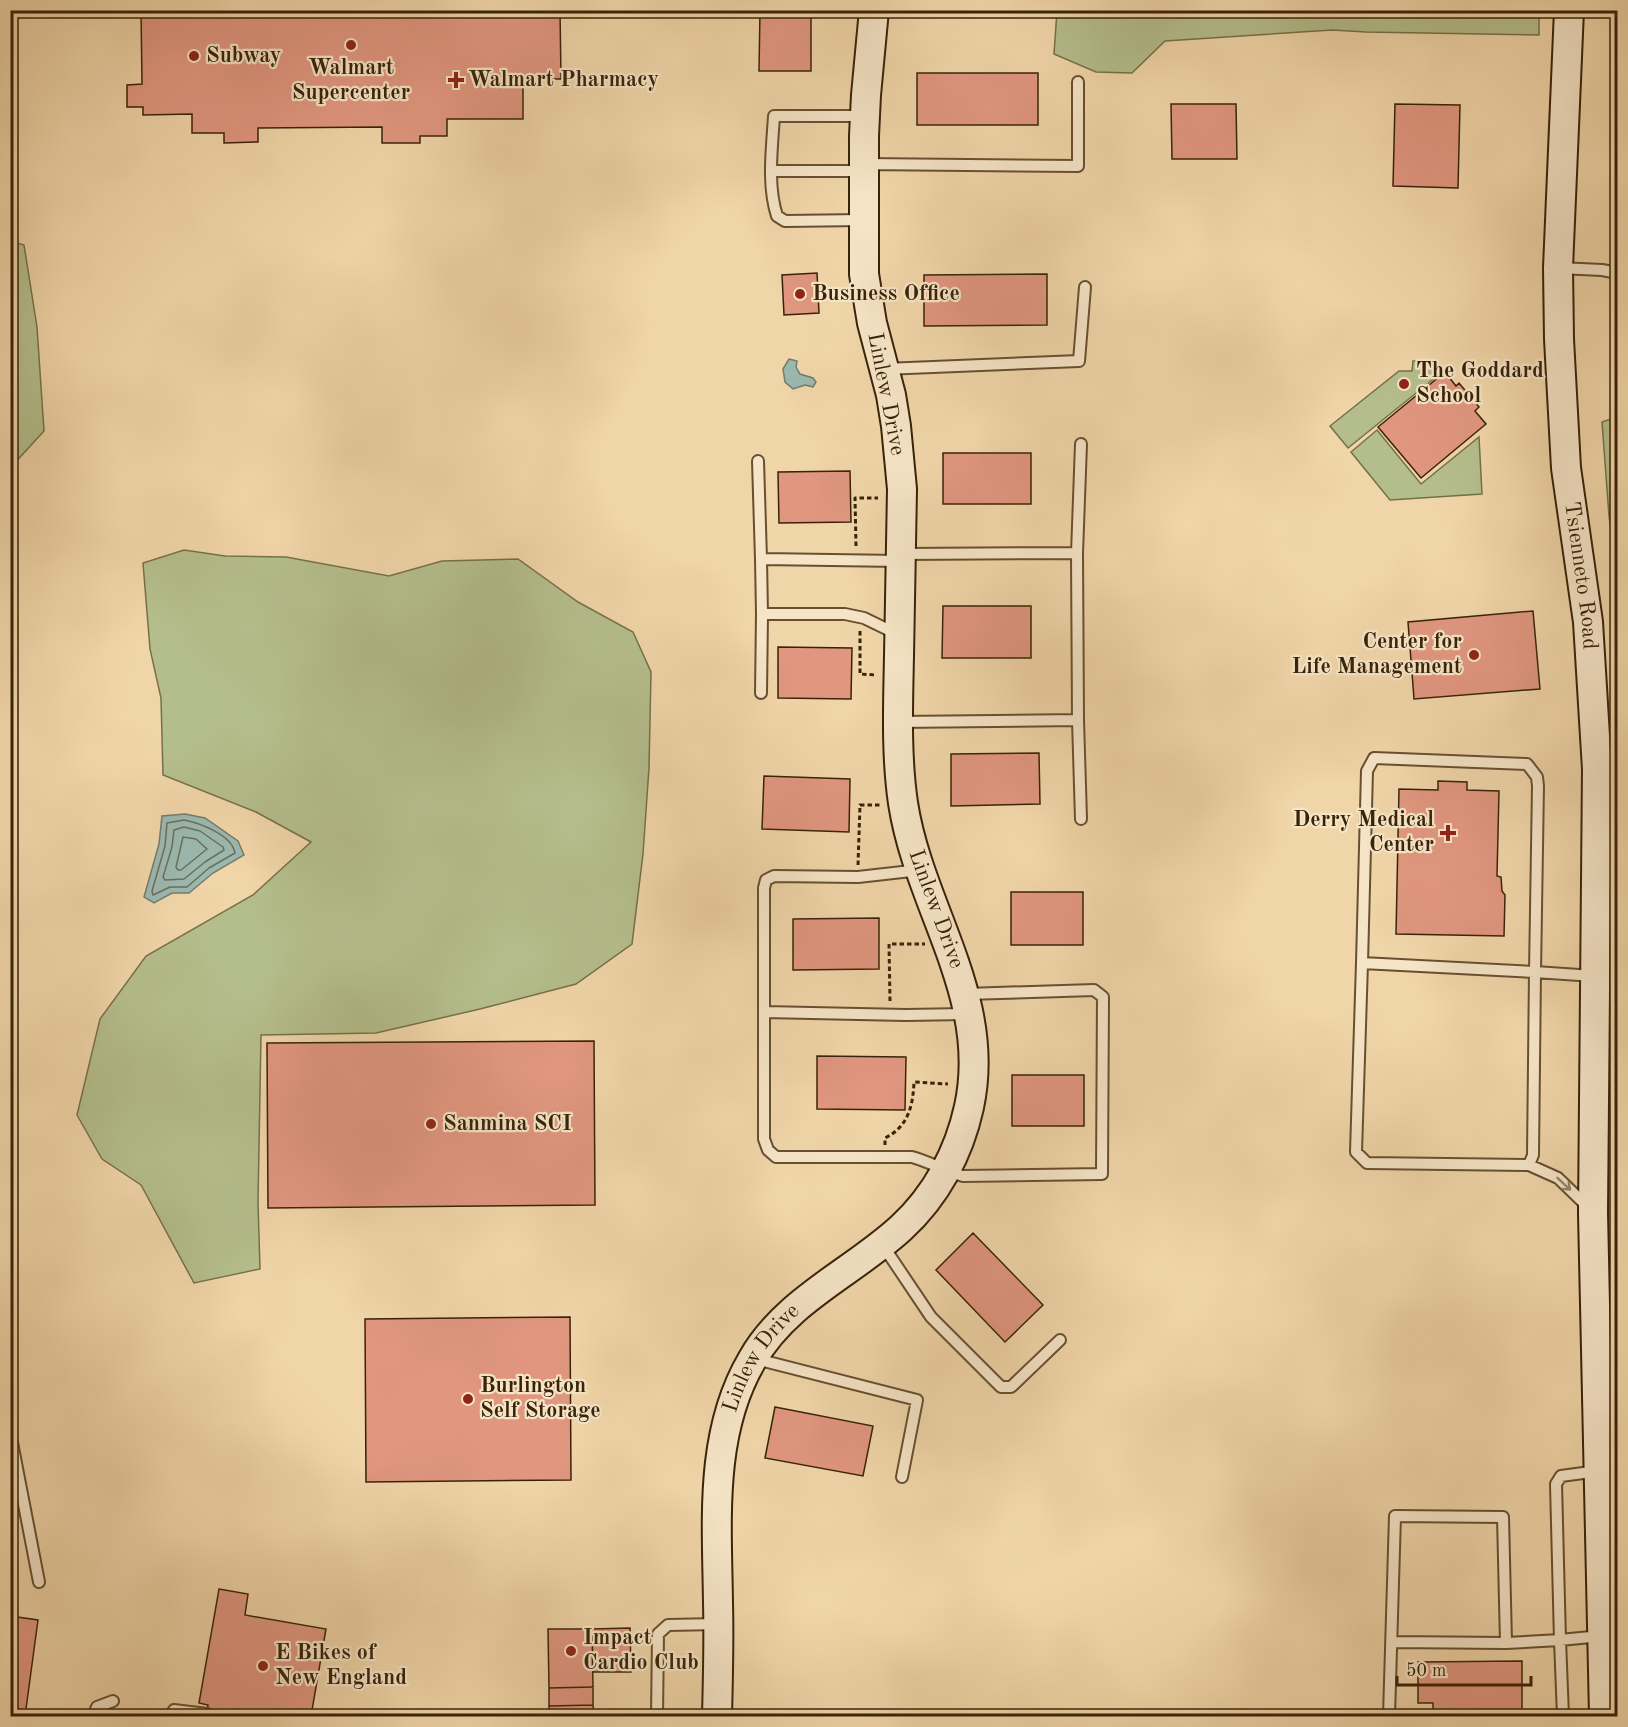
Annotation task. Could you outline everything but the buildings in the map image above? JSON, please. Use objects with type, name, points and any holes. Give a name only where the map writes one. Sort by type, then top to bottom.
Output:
[{"type":"street","name":"Linlew Drive","points":[[717,1716],[719,1624],[717,1516],[727,1418],[738,1387],[753,1358],[772,1332],[796,1308],[882,1244],[918,1211],[945,1171],[963,1133],[974,1084],[974,1057],[968,1004],[920,870],[904,806],[899,762],[902,489],[900,457],[891,395],[867,299],[863,220],[865,116],[874,10]]},
{"type":"street","name":"Tsienneto Road","points":[[1569,10],[1558,268],[1559,360],[1566,468],[1611,768],[1596,976],[1593,1213],[1608,1470],[1601,1636],[1604,1716]]},
{"type":"lane","points":[[771,171],[864,167],[1078,166],[1078,82]]},
{"type":"lane","points":[[863,220],[785,221],[777,216],[774,206],[771,171],[774,116],[865,116]]},
{"type":"lane","points":[[1558,268],[1617,273]]},
{"type":"lane","points":[[884,369],[1079,361],[1084,287]]},
{"type":"lane","points":[[1081,444],[1077,553],[1081,819]]},
{"type":"lane","points":[[758,461],[762,614],[761,693]]},
{"type":"lane","points":[[761,559],[856,560],[1077,553]]},
{"type":"lane","points":[[762,614],[844,614],[860,618],[900,635]]},
{"type":"lane","points":[[898,722],[1078,720]]},
{"type":"lane","points":[[1529,1165],[1533,1155],[1538,777],[1527,764],[1374,758],[1367,771],[1356,1152],[1367,1163],[1529,1165],[1558,1178],[1593,1213]]},
{"type":"lane","points":[[764,1012],[890,1015],[1094,990],[1103,997],[1102,1174],[963,1176],[912,1157],[776,1157],[768,1150],[764,1139],[764,1012],[764,888],[766,880],[774,876],[858,877],[920,870]]},
{"type":"lane","points":[[1362,963],[1596,976]]},
{"type":"lane","points":[[882,1244],[931,1317],[1001,1387],[1011,1388],[1060,1340]]},
{"type":"lane","points":[[753,1358],[917,1400],[902,1477]]},
{"type":"lane","points":[[10,1432],[39,1582]]},
{"type":"lane","points":[[1563,1716],[1556,1484],[1561,1476],[1608,1470]]},
{"type":"lane","points":[[1389,1716],[1395,1516],[1503,1517],[1506,1642]]},
{"type":"lane","points":[[657,1716],[658,1634],[668,1625],[719,1624]]},
{"type":"lane","points":[[1393,1642],[1506,1642],[1601,1636]]},
{"type":"lane","points":[[93,1716],[97,1707],[113,1701]]},
{"type":"lane","points":[[174,1710],[207,1714]]},
{"type":"path","points":[[856,560],[855,498],[888,497]]},
{"type":"path","points":[[860,618],[860,675],[878,675]]},
{"type":"path","points":[[858,877],[860,805],[881,805]]},
{"type":"path","points":[[890,1015],[890,944],[935,944]]},
{"type":"path","points":[[885,1157],[885,1138],[902,1125],[909,1113],[913,1103],[914,1082],[948,1083]]},
{"type":"green space","points":[[1057,11],[1539,11],[1539,35],[1332,30],[1165,41],[1132,73],[1096,72],[1054,54]]},
{"type":"green space","points":[[11,241],[24,245],[37,327],[44,431],[11,467]]},
{"type":"green space","points":[[1413,361],[1431,361],[1441,373],[1348,448],[1330,426],[1399,371],[1412,371]]},
{"type":"green space","points":[[1618,417],[1617,575],[1609,516],[1602,422]]},
{"type":"green space","points":[[1377,430],[1421,484],[1479,437],[1482,494],[1390,500],[1351,452]]},
{"type":"green space","points":[[184,550],[225,556],[286,557],[389,576],[442,561],[518,559],[578,602],[633,632],[651,672],[649,768],[643,854],[632,944],[576,984],[480,1009],[376,1033],[261,1035],[258,1202],[260,1269],[194,1283],[141,1185],[102,1159],[77,1115],[100,1019],[146,956],[253,895],[311,842],[256,812],[163,775],[161,698],[150,649],[143,563]]},
{"type":"water","points":[[789,359],[797,361],[796,367],[800,374],[813,378],[816,382],[813,387],[805,385],[793,389],[785,382],[783,369]]},
{"type":"water","points":[[185,814],[205,818],[238,841],[244,855],[213,873],[189,893],[172,893],[154,903],[144,897],[159,844],[162,816]]},
{"type":"place","name":"Walmart Supercenter","points":[[351,45]]},
{"type":"place","name":"Subway","points":[[194,56]]},
{"type":"place","name":"Walmart Pharmacy","points":[[456,80]]},
{"type":"place","name":"Business Office","points":[[800,294]]},
{"type":"place","name":"The Goddard School","points":[[1404,384]]},
{"type":"place","name":"Center for Life Management","points":[[1474,655]]},
{"type":"place","name":"Derry Medical Center","points":[[1448,833]]},
{"type":"place","name":"Sanmina SCI","points":[[431,1124]]},
{"type":"place","name":"Burlington Self Storage","points":[[468,1399]]},
{"type":"place","name":"Impact Cardio Club","points":[[571,1651]]},
{"type":"place","name":"E Bikes of New England","points":[[263,1666]]}]
